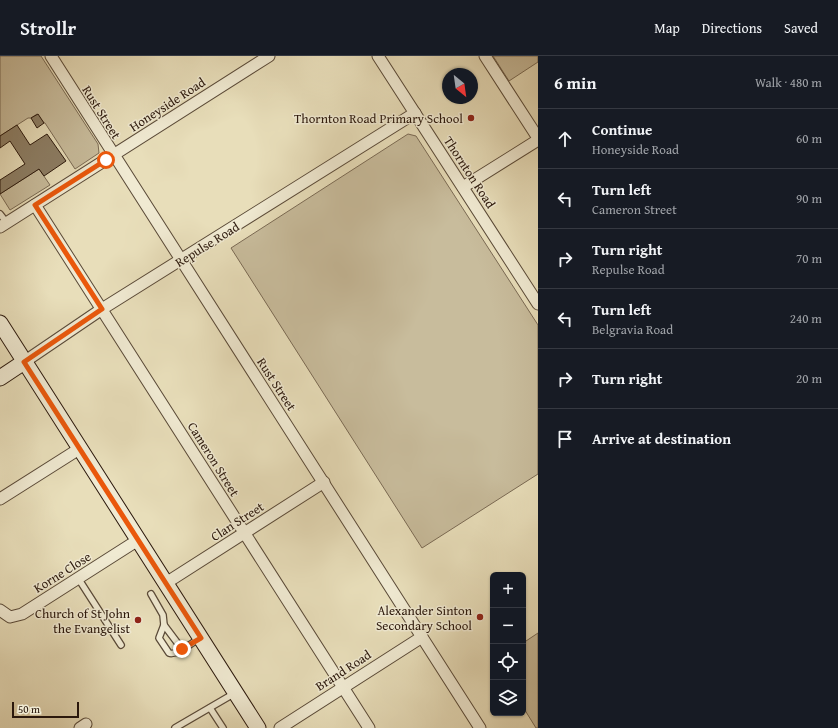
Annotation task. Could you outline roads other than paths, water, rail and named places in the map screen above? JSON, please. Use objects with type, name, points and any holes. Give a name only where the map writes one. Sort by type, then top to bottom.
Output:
[{"type":"street","name":"Rust Street","points":[[50,56],[480,728]]},
{"type":"street","name":"Thornton Road","points":[[378,56],[538,304]]},
{"type":"street","points":[[463,187],[538,139],[485,56]]},
{"type":"street","name":"Honeyside Road","points":[[2,222],[35,205],[262,58]]},
{"type":"street","name":"Repulse Road","points":[[0,378],[102,309],[415,113]]},
{"type":"street","name":"Cameron Street","points":[[35,205],[369,728]]},
{"type":"street","points":[[0,323],[258,728]]},
{"type":"street","points":[[0,499],[79,449]]},
{"type":"street","name":"Clan Street","points":[[166,583],[324,482]]},
{"type":"street","name":"Korne Close","points":[[0,610],[10,617],[22,614],[138,540]]},
{"type":"street","name":"Brand Road","points":[[280,728],[422,637]]},
{"type":"lane","points":[[78,578],[121,644]]},
{"type":"lane","points":[[151,594],[162,611],[164,625],[182,649]]},
{"type":"lane","points":[[164,625],[159,638],[167,651],[174,654],[201,638]]},
{"type":"lane","points":[[175,728],[236,693]]},
{"type":"lane","points":[[210,708],[223,728]]},
{"type":"place","name":"Thornton Road Primary School","points":[[471,118]]},
{"type":"place","name":"Alexander Sinton Secondary School","points":[[480,617]]},
{"type":"place","name":"Church of St John the Evangelist","points":[[138,620]]}]
